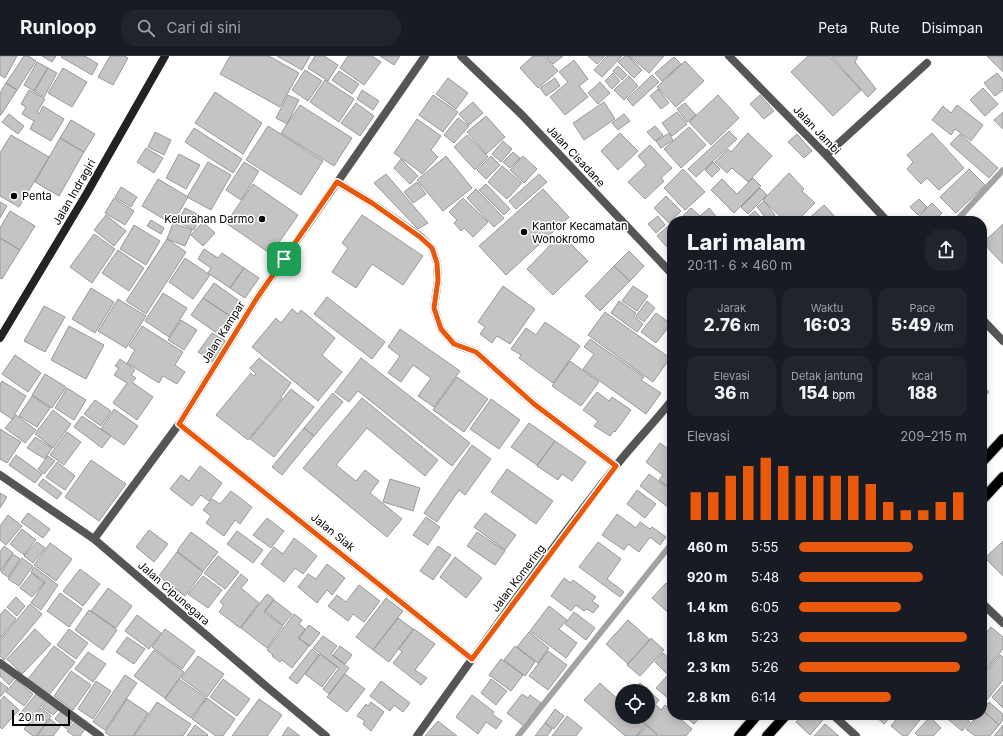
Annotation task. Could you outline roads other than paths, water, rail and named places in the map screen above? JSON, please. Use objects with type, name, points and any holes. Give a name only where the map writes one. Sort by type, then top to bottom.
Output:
[{"type":"main road","points":[[987,457],[1003,439]]},
{"type":"main road","points":[[987,495],[1003,477]]},
{"type":"main road","points":[[739,736],[753,720]]},
{"type":"main road","points":[[767,736],[781,720]]},
{"type":"street","name":"Jalan Indragiri","points":[[0,338],[87,193],[165,56]]},
{"type":"street","name":"Jalan Kampar","points":[[94,539],[179,424],[257,298],[425,56]]},
{"type":"street","name":"Jalan Cisadane","points":[[461,56],[522,115],[667,269]]},
{"type":"street","name":"Jalan Jambi","points":[[729,56],[826,155],[882,216]]},
{"type":"street","points":[[826,155],[927,63]]},
{"type":"street","points":[[337,182],[372,203],[432,248],[437,263],[438,280],[434,308],[441,329],[454,344],[476,352],[534,404],[616,466]]},
{"type":"street","points":[[987,324],[1003,341]]},
{"type":"street","name":"Jalan Komering","points":[[418,736],[472,659],[616,466],[667,406]]},
{"type":"street","name":"Jalan Siak","points":[[179,424],[472,659]]},
{"type":"street","name":"Jalan Cipunegara","points":[[0,475],[94,539],[266,688],[326,736]]},
{"type":"street","points":[[987,608],[1003,623]]},
{"type":"street","points":[[0,663],[100,736]]},
{"type":"street","points":[[838,720],[856,736]]},
{"type":"waterway","points":[[961,216],[1003,170]]},
{"type":"waterway","points":[[518,736],[667,549]]},
{"type":"place","name":"Penta","points":[[14,196]]},
{"type":"place","name":"Kelurahan Darmo","points":[[262,219]]},
{"type":"place","name":"Kantor Kecamatan Wonokromo","points":[[524,232]]}]
